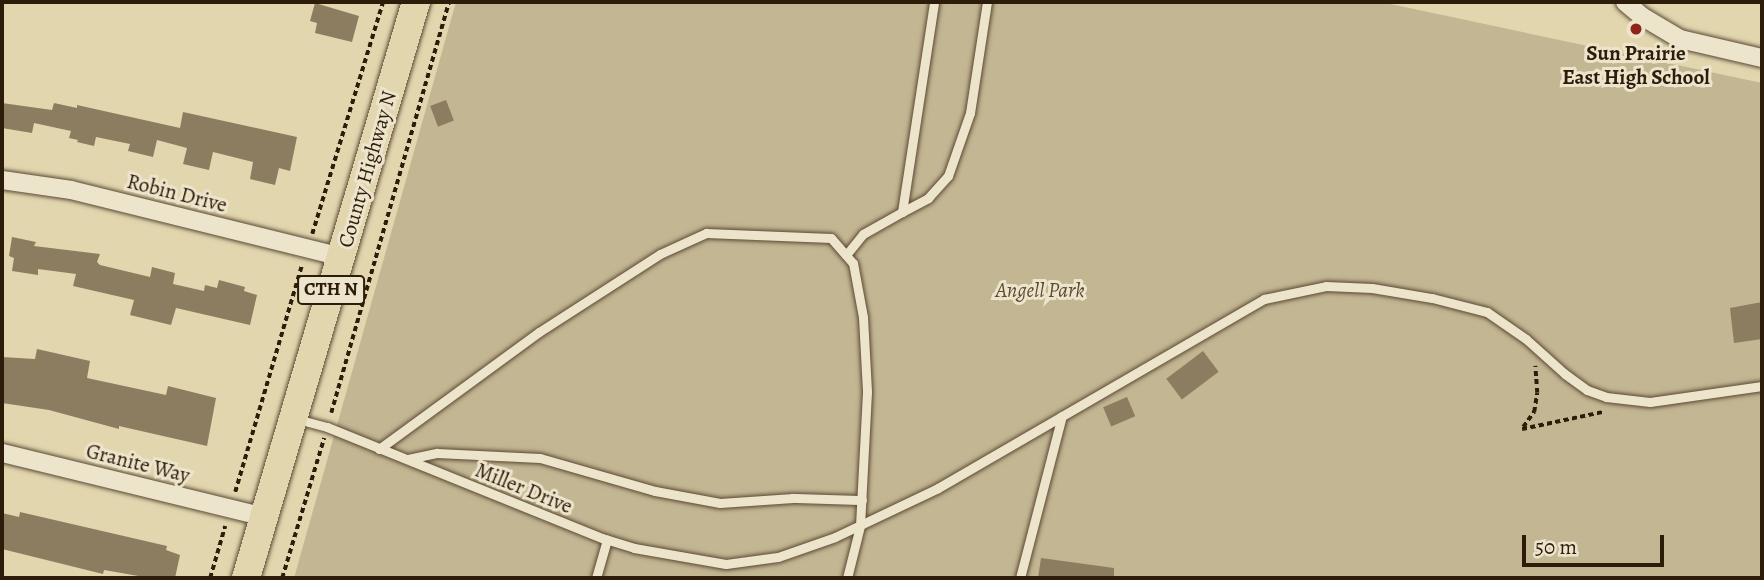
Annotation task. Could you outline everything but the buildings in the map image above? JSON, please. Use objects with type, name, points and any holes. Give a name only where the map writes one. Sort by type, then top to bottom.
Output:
[{"type":"main road","name":"County Highway N","points":[[246,578],[416,2]]},
{"type":"street","points":[[1625,2],[1643,17],[1681,39],[1762,58]]},
{"type":"street","name":"Robin Drive","points":[[2,180],[71,190],[341,257]]},
{"type":"street","name":"Granite Way","points":[[2,453],[264,517]]},
{"type":"lane","points":[[902,212],[934,2]]},
{"type":"lane","points":[[846,255],[863,234],[928,198],[948,176],[970,113],[987,2]]},
{"type":"lane","points":[[379,449],[539,332],[660,254],[706,233],[831,238],[853,263],[863,317],[867,392],[860,526],[847,578]]},
{"type":"lane","name":"Miller Drive","points":[[293,418],[327,426],[607,540],[685,558],[726,564],[778,557],[860,526],[938,488],[1264,299],[1326,286],[1372,288],[1432,298],[1487,312],[1526,339],[1587,390],[1606,397],[1650,402],[1762,386]]},
{"type":"lane","points":[[1020,578],[1062,416]]},
{"type":"lane","points":[[407,459],[438,453],[540,458],[655,491],[720,503],[793,498],[862,500]]},
{"type":"lane","points":[[596,578],[607,540]]},
{"type":"path","points":[[314,229],[383,2]]},
{"type":"path","points":[[282,578],[449,2]]},
{"type":"path","points":[[236,490],[301,270]]},
{"type":"path","points":[[1526,339],[1535,363],[1537,393],[1534,412],[1521,429],[1611,410]]},
{"type":"path","points":[[210,578],[224,530]]},
{"type":"green space","name":"Angell Park","points":[[456,2],[1381,2],[1762,83],[1762,578],[294,578]]},
{"type":"place","name":"Sun Prairie East High School","points":[[1636,29]]}]
